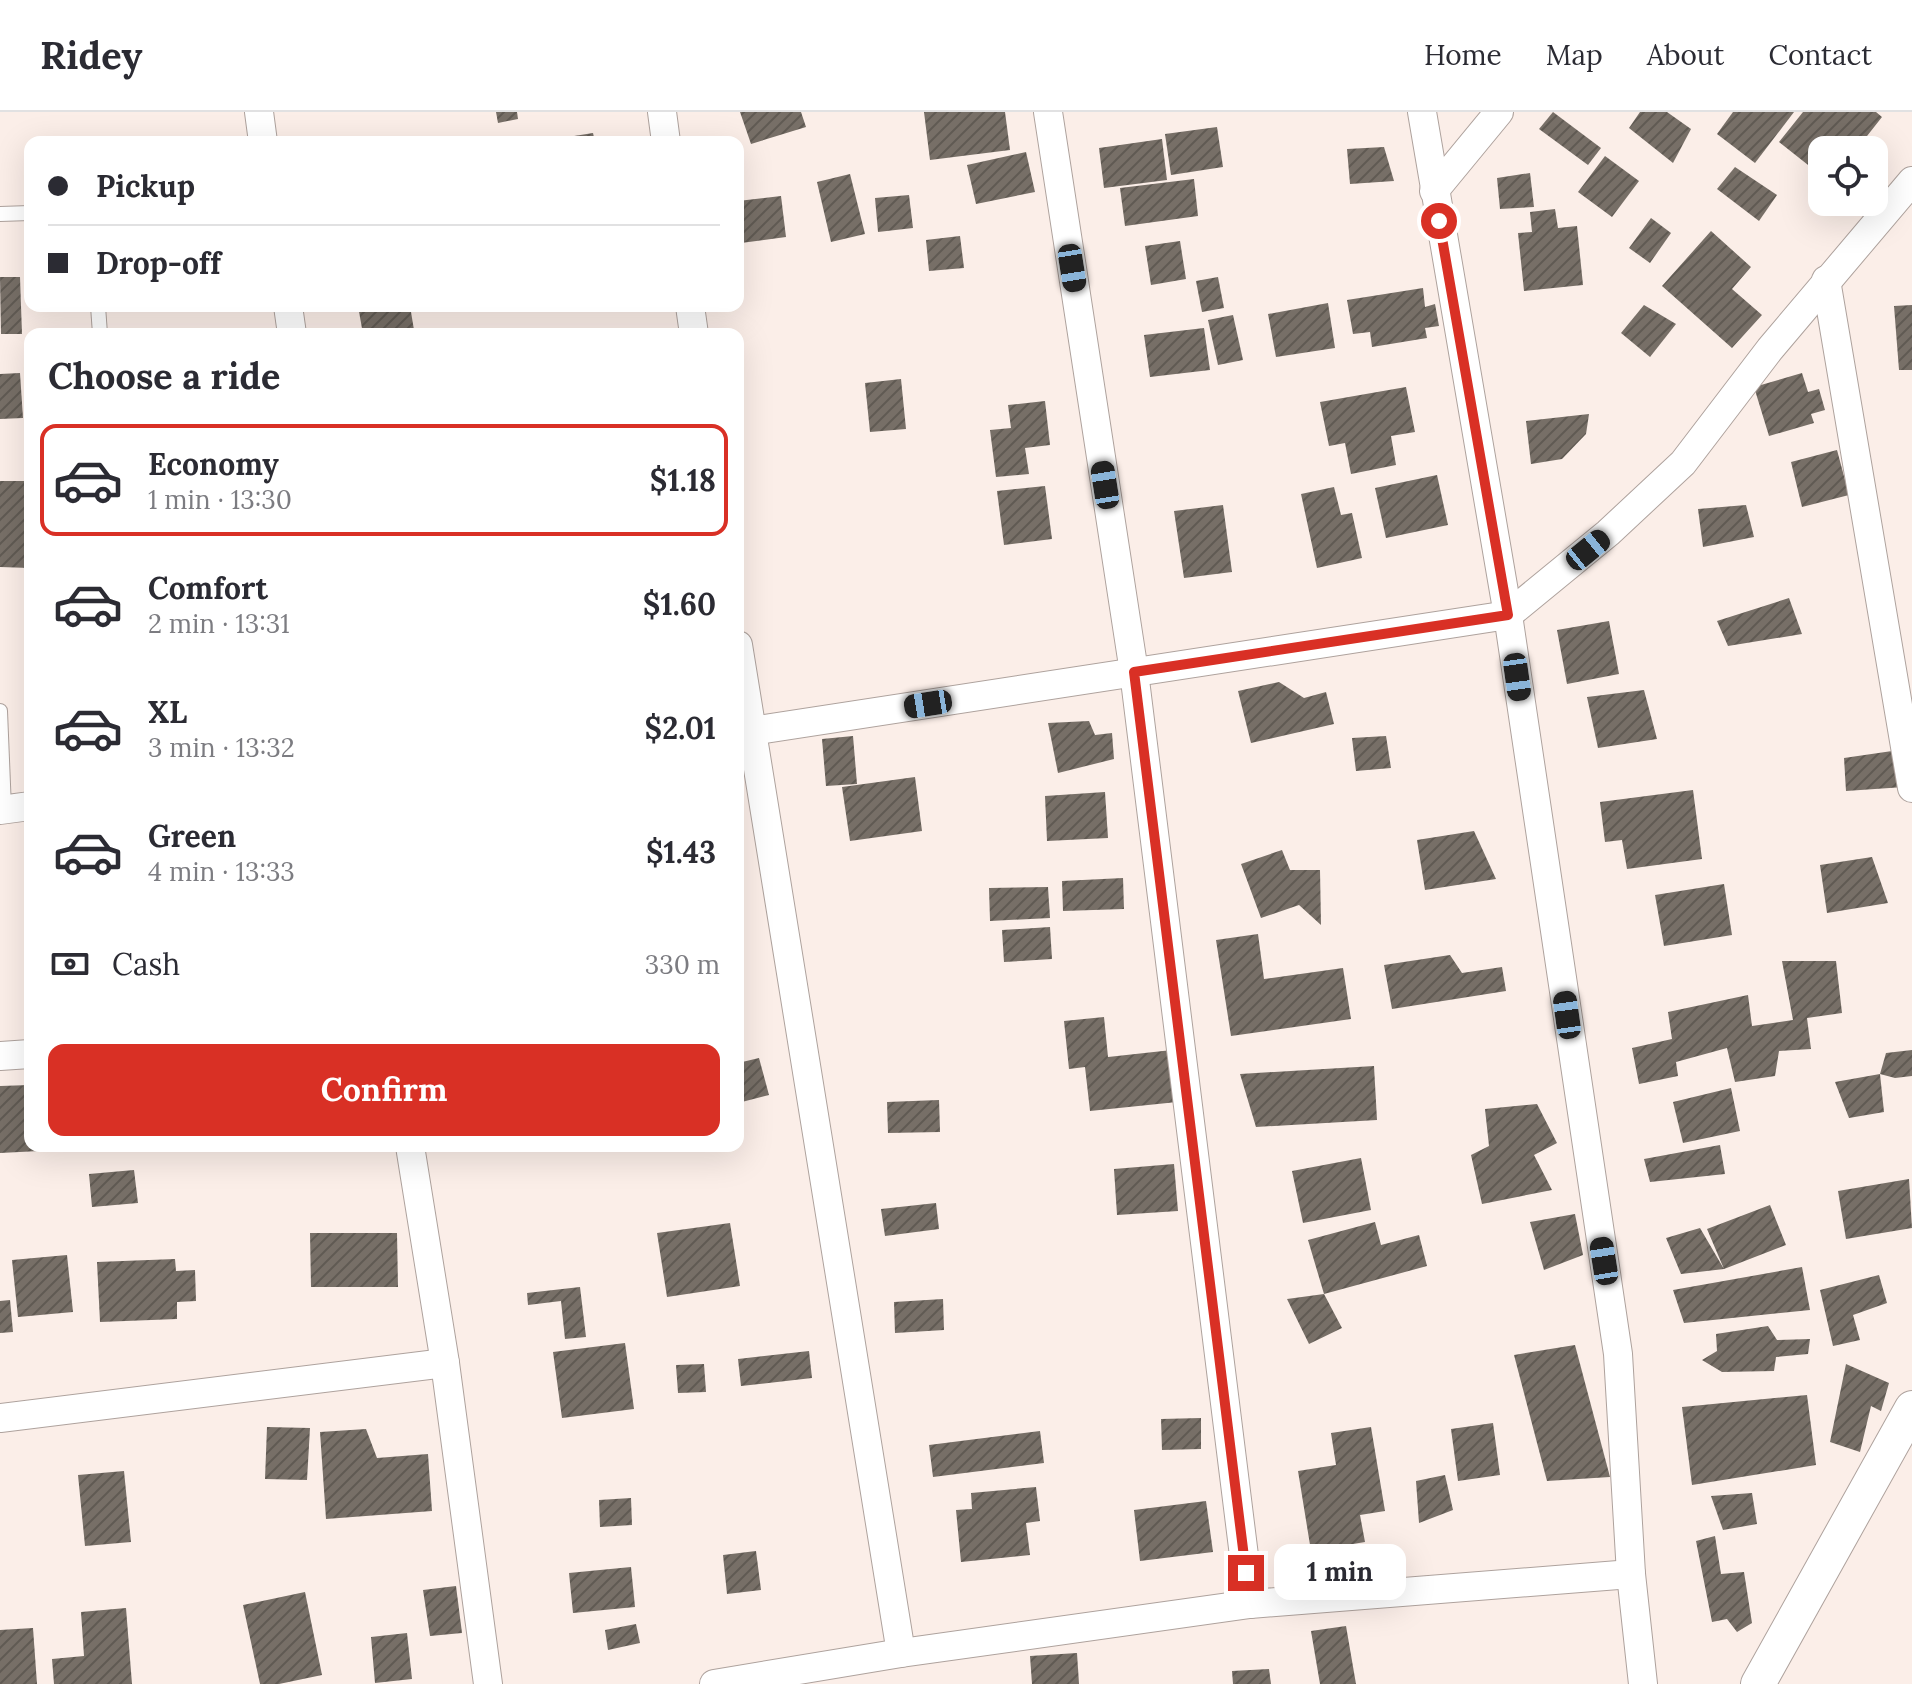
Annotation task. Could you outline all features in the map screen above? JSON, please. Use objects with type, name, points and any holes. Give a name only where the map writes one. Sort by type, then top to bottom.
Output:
[{"type":"street","points":[[259,112],[262,136]]},
{"type":"street","points":[[662,112],[665,136]]},
{"type":"street","points":[[1048,112],[1134,672],[1250,1604]]},
{"type":"street","points":[[1422,112],[1508,615],[1618,1354],[1631,1574],[1643,1684]]},
{"type":"street","points":[[1434,191],[1499,112]]},
{"type":"street","points":[[901,1653],[744,732],[1508,615],[1608,533],[1683,463],[1826,280],[1912,181]]},
{"type":"street","points":[[1826,280],[1912,788]]},
{"type":"street","points":[[0,1056],[24,1054]]},
{"type":"street","points":[[411,1152],[445,1363],[488,1684]]},
{"type":"street","points":[[0,1418],[445,1363]]},
{"type":"street","points":[[1758,1684],[1912,1408]]},
{"type":"street","points":[[714,1684],[901,1653],[1250,1604],[1631,1574]]},
{"type":"lane","points":[[0,214],[24,213]]},
{"type":"lane","points":[[0,711],[11,808]]},
{"type":"building","points":[[496,112],[517,112],[518,119],[498,123]]},
{"type":"building","points":[[740,112],[801,112],[806,127],[751,144]]},
{"type":"building","points":[[924,112],[1005,112],[1010,150],[930,160]]},
{"type":"building","points":[[1553,112],[1601,148],[1588,165],[1539,129]]},
{"type":"building","points":[[1640,112],[1667,112],[1691,129],[1673,163],[1629,128]]},
{"type":"building","points":[[1733,112],[1794,112],[1755,163],[1717,134]]},
{"type":"building","points":[[1803,112],[1876,112],[1882,117],[1867,136],[1808,136],[1808,165],[1779,142]]},
{"type":"building","points":[[1217,127],[1223,167],[1171,175],[1165,134]]},
{"type":"building","points":[[1162,139],[1167,180],[1104,188],[1099,148]]},
{"type":"building","points":[[1384,147],[1394,181],[1350,184],[1347,149]]},
{"type":"building","points":[[1026,152],[1035,192],[976,204],[967,165]]},
{"type":"building","points":[[1605,156],[1639,181],[1612,217],[1578,192]]},
{"type":"building","points":[[1735,167],[1777,195],[1759,221],[1717,189]]},
{"type":"building","points":[[1530,173],[1534,207],[1500,209],[1497,178]]},
{"type":"building","points":[[850,174],[865,234],[831,242],[817,182]]},
{"type":"building","points":[[1194,179],[1198,216],[1125,226],[1120,188]]},
{"type":"building","points":[[909,195],[913,228],[878,232],[875,198]]},
{"type":"building","points":[[781,196],[786,237],[744,243],[744,200]]},
{"type":"building","points":[[1555,209],[1558,228],[1577,226],[1583,285],[1524,291],[1518,233],[1532,232],[1530,212]]},
{"type":"building","points":[[1651,218],[1671,233],[1650,263],[1629,248]]},
{"type":"building","points":[[1711,231],[1751,267],[1732,289],[1762,315],[1732,348],[1662,286]]},
{"type":"building","points":[[960,236],[964,268],[929,271],[926,240]]},
{"type":"building","points":[[1180,241],[1186,279],[1151,285],[1145,246]]},
{"type":"building","points":[[0,277],[20,277],[22,334],[1,334]]},
{"type":"building","points":[[1218,277],[1224,308],[1202,312],[1196,281]]},
{"type":"building","points":[[1423,288],[1425,307],[1435,304],[1439,326],[1425,328],[1427,338],[1372,347],[1370,332],[1353,334],[1347,300]]},
{"type":"building","points":[[1328,303],[1335,348],[1276,357],[1268,314]]},
{"type":"building","points":[[1644,305],[1676,324],[1650,357],[1621,333]]},
{"type":"building","points":[[1912,305],[1912,370],[1899,370],[1894,306]]},
{"type":"building","points":[[359,312],[411,312],[414,328],[362,328]]},
{"type":"building","points":[[1233,315],[1243,360],[1218,365],[1208,320]]},
{"type":"building","points":[[1204,328],[1210,370],[1150,377],[1144,335]]},
{"type":"building","points":[[20,373],[23,418],[0,419],[0,374]]},
{"type":"building","points":[[1802,373],[1808,392],[1819,389],[1825,410],[1811,414],[1814,423],[1769,436],[1754,387]]},
{"type":"building","points":[[901,379],[906,429],[870,432],[865,383]]},
{"type":"building","points":[[1406,387],[1415,432],[1391,436],[1396,465],[1351,474],[1345,443],[1329,446],[1320,402]]},
{"type":"building","points":[[1045,401],[1050,445],[1025,448],[1029,474],[996,477],[990,430],[1011,428],[1008,405]]},
{"type":"building","points":[[1589,414],[1586,434],[1562,459],[1531,464],[1526,421]]},
{"type":"building","points":[[1837,450],[1849,495],[1802,507],[1791,462]]},
{"type":"building","points":[[1437,475],[1448,525],[1386,538],[1375,488]]},
{"type":"building","points":[[0,481],[24,481],[24,568],[0,567]]},
{"type":"building","points":[[1045,486],[1052,539],[1004,545],[997,491]]},
{"type":"building","points":[[1334,487],[1341,515],[1352,513],[1362,558],[1317,568],[1301,494]]},
{"type":"building","points":[[1223,505],[1232,572],[1184,578],[1174,511]]},
{"type":"building","points":[[1746,505],[1754,537],[1703,547],[1698,509]]},
{"type":"building","points":[[1789,598],[1802,634],[1728,646],[1717,621]]},
{"type":"building","points":[[1609,621],[1619,674],[1567,684],[1557,630]]},
{"type":"building","points":[[1279,682],[1304,698],[1326,692],[1334,724],[1251,743],[1238,691]]},
{"type":"building","points":[[1644,690],[1657,739],[1598,748],[1587,697]]},
{"type":"building","points":[[1089,721],[1095,735],[1112,733],[1114,759],[1058,773],[1048,723]]},
{"type":"building","points":[[853,736],[857,784],[826,786],[822,739]]},
{"type":"building","points":[[1386,736],[1391,768],[1356,771],[1352,738]]},
{"type":"building","points":[[1899,750],[1904,787],[1846,791],[1844,758]]},
{"type":"building","points":[[915,777],[922,831],[850,841],[842,787]]},
{"type":"building","points":[[1693,790],[1702,859],[1627,869],[1622,840],[1605,842],[1600,802]]},
{"type":"building","points":[[1105,792],[1108,838],[1047,841],[1045,796]]},
{"type":"building","points":[[1474,831],[1496,879],[1425,890],[1417,840]]},
{"type":"building","points":[[1282,850],[1290,870],[1320,870],[1321,925],[1299,905],[1261,918],[1241,864]]},
{"type":"building","points":[[1872,857],[1888,903],[1827,913],[1820,865]]},
{"type":"building","points":[[1123,878],[1124,909],[1063,911],[1062,881]]},
{"type":"building","points":[[1724,884],[1732,935],[1664,946],[1655,895]]},
{"type":"building","points":[[1048,887],[1050,918],[990,921],[989,888]]},
{"type":"building","points":[[1050,927],[1052,959],[1004,962],[1002,930]]},
{"type":"building","points":[[1258,934],[1264,979],[1343,968],[1351,1019],[1231,1036],[1216,940]]},
{"type":"building","points":[[1450,955],[1462,973],[1502,967],[1506,991],[1392,1009],[1384,965]]},
{"type":"building","points":[[1782,961],[1836,961],[1842,1013],[1807,1018],[1811,1049],[1779,1051],[1775,1076],[1735,1082],[1727,1048],[1676,1062],[1678,1076],[1639,1084],[1632,1048],[1672,1039],[1668,1012],[1748,995],[1752,1026],[1793,1020]]},
{"type":"building","points":[[1104,1017],[1108,1057],[1172,1050],[1177,1102],[1090,1111],[1085,1067],[1069,1069],[1064,1021]]},
{"type":"building","points":[[1912,1050],[1912,1076],[1895,1078],[1880,1074],[1886,1053]]},
{"type":"building","points":[[759,1058],[769,1095],[744,1101],[744,1062]]},
{"type":"building","points":[[1374,1066],[1377,1120],[1256,1127],[1240,1074]]},
{"type":"building","points":[[1880,1074],[1884,1112],[1849,1118],[1835,1082]]},
{"type":"building","points":[[24,1085],[24,1152],[0,1153],[0,1086]]},
{"type":"building","points":[[1731,1088],[1740,1131],[1683,1143],[1673,1102]]},
{"type":"building","points":[[939,1100],[940,1132],[888,1133],[887,1102]]},
{"type":"building","points":[[1537,1104],[1557,1143],[1534,1155],[1552,1190],[1482,1204],[1471,1155],[1489,1146],[1485,1109]]},
{"type":"building","points":[[1720,1145],[1725,1174],[1650,1182],[1644,1159]]},
{"type":"building","points":[[1361,1158],[1371,1210],[1303,1223],[1292,1171]]},
{"type":"building","points":[[1174,1164],[1178,1211],[1117,1215],[1114,1169]]},
{"type":"building","points":[[134,1170],[138,1203],[92,1207],[89,1174]]},
{"type":"building","points":[[1909,1179],[1912,1228],[1846,1239],[1838,1191]]},
{"type":"building","points":[[936,1203],[939,1229],[885,1236],[881,1209]]},
{"type":"building","points":[[1770,1205],[1786,1245],[1724,1269],[1707,1229]]},
{"type":"building","points":[[1575,1214],[1583,1255],[1544,1270],[1530,1222]]},
{"type":"building","points":[[1375,1222],[1381,1245],[1419,1235],[1427,1266],[1324,1294],[1308,1240]]},
{"type":"building","points":[[730,1223],[740,1286],[667,1297],[657,1233]]},
{"type":"building","points":[[1700,1228],[1724,1269],[1681,1274],[1666,1238]]},
{"type":"building","points":[[310,1233],[397,1233],[398,1287],[311,1287]]},
{"type":"building","points":[[67,1255],[73,1312],[18,1317],[12,1260]]},
{"type":"building","points":[[175,1259],[176,1271],[195,1270],[196,1301],[177,1302],[177,1319],[100,1322],[97,1262]]},
{"type":"building","points":[[1802,1267],[1810,1310],[1684,1323],[1673,1290]]},
{"type":"building","points":[[1879,1275],[1887,1303],[1853,1315],[1860,1340],[1833,1346],[1820,1290]]},
{"type":"building","points":[[580,1287],[586,1337],[565,1339],[561,1301],[528,1305],[527,1293]]},
{"type":"building","points":[[1324,1294],[1342,1328],[1309,1344],[1287,1299]]},
{"type":"building","points":[[943,1299],[944,1330],[895,1333],[894,1302]]},
{"type":"building","points":[[10,1300],[13,1332],[0,1333],[0,1301]]},
{"type":"building","points":[[1768,1326],[1777,1340],[1810,1339],[1808,1354],[1776,1357],[1774,1371],[1722,1372],[1702,1360],[1717,1351],[1716,1334]]},
{"type":"building","points":[[625,1343],[634,1409],[562,1418],[553,1352]]},
{"type":"building","points":[[1575,1345],[1610,1477],[1547,1481],[1514,1355]]},
{"type":"building","points":[[809,1351],[812,1378],[741,1386],[738,1359]]},
{"type":"building","points":[[704,1364],[706,1392],[678,1393],[676,1365]]},
{"type":"building","points":[[1846,1364],[1889,1383],[1881,1411],[1871,1406],[1860,1452],[1830,1442]]},
{"type":"building","points":[[1807,1395],[1816,1465],[1692,1485],[1682,1407]]},
{"type":"building","points":[[1201,1418],[1201,1449],[1162,1450],[1161,1419]]},
{"type":"building","points":[[1493,1423],[1500,1475],[1458,1481],[1451,1429]]},
{"type":"building","points":[[267,1427],[310,1428],[307,1480],[265,1479]]},
{"type":"building","points":[[1371,1427],[1385,1511],[1360,1515],[1365,1542],[1311,1551],[1298,1471],[1336,1465],[1331,1433]]},
{"type":"building","points":[[366,1429],[377,1458],[428,1454],[432,1511],[326,1519],[320,1432]]},
{"type":"building","points":[[1040,1431],[1044,1463],[933,1477],[929,1445]]},
{"type":"building","points":[[124,1471],[131,1542],[85,1546],[78,1475]]},
{"type":"building","points":[[1445,1475],[1453,1510],[1419,1523],[1416,1481]]},
{"type":"building","points":[[1036,1487],[1040,1521],[1026,1523],[1030,1555],[961,1562],[956,1510],[972,1509],[971,1493]]},
{"type":"building","points":[[1752,1493],[1757,1524],[1723,1530],[1711,1496]]},
{"type":"building","points":[[631,1498],[632,1525],[600,1527],[599,1500]]},
{"type":"building","points":[[1206,1501],[1213,1552],[1140,1561],[1134,1510]]},
{"type":"building","points":[[1715,1536],[1721,1574],[1744,1572],[1752,1623],[1737,1632],[1727,1619],[1712,1622],[1696,1541]]},
{"type":"building","points":[[756,1551],[761,1590],[727,1594],[723,1555]]},
{"type":"building","points":[[631,1567],[635,1607],[573,1613],[569,1573]]},
{"type":"building","points":[[456,1586],[462,1633],[430,1636],[423,1590]]},
{"type":"building","points":[[305,1592],[322,1675],[279,1684],[260,1684],[243,1605]]},
{"type":"building","points":[[126,1608],[132,1684],[54,1684],[52,1659],[84,1656],[81,1612]]},
{"type":"building","points":[[636,1624],[640,1643],[608,1650],[605,1630]]},
{"type":"building","points":[[1346,1626],[1356,1684],[1320,1684],[1311,1631]]},
{"type":"building","points":[[33,1628],[37,1684],[0,1684],[0,1630]]},
{"type":"building","points":[[407,1633],[412,1679],[375,1683],[371,1637]]},
{"type":"building","points":[[1077,1653],[1079,1684],[1032,1684],[1030,1656]]},
{"type":"building","points":[[1269,1669],[1271,1684],[1233,1684],[1232,1671]]},
{"type":"route","points":[[1246,1573],[1134,672],[1508,615],[1439,221]]}]
